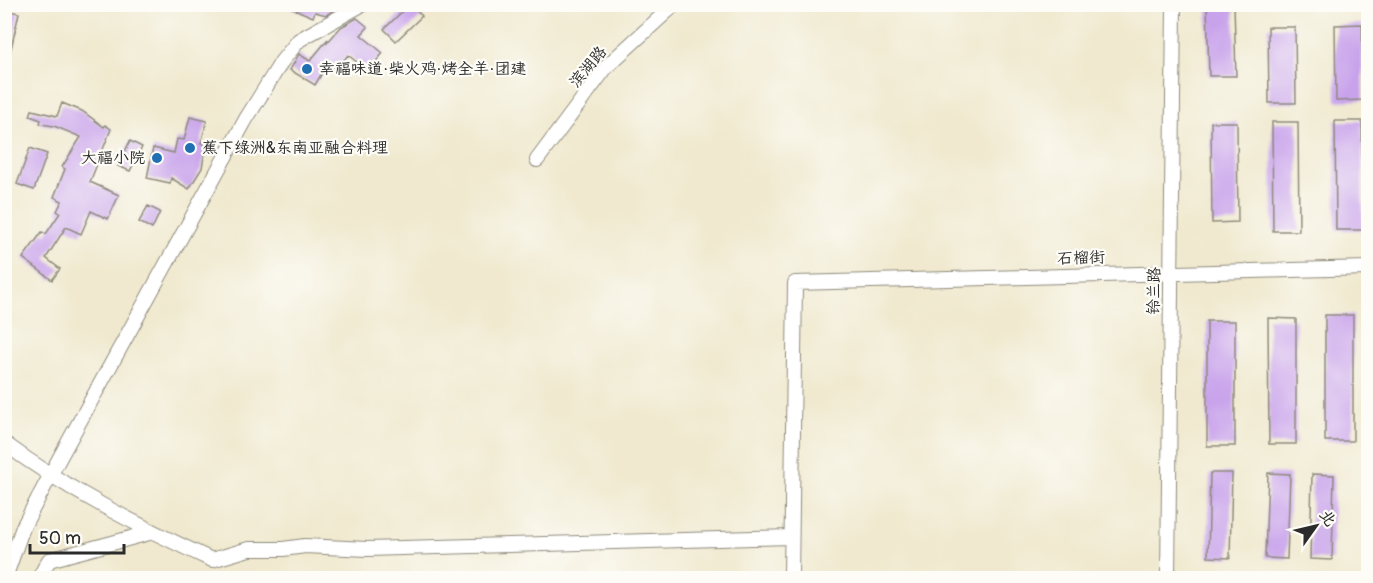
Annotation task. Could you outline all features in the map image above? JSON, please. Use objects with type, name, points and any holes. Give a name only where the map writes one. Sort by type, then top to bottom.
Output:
[{"type":"street","points":[[5,579],[23,527],[246,119],[282,61],[299,40],[363,4]]},
{"type":"street","name":"铃兰路","points":[[1168,579],[1174,4]]},
{"type":"street","name":"滨湖路","points":[[537,160],[607,66],[674,5]]},
{"type":"street","name":"石榴街","points":[[791,537],[795,283],[1171,271],[1368,268]]},
{"type":"street","points":[[4,443],[50,477],[153,532],[212,560],[249,549],[283,549],[305,546],[367,549],[791,537],[790,579]]},
{"type":"street","points":[[39,579],[49,560],[153,532]]},
{"type":"building","points":[[282,4],[337,4],[335,9],[326,15],[315,12],[313,17]]},
{"type":"building","points":[[410,4],[422,16],[396,41],[384,29]]},
{"type":"building","points":[[1207,4],[1234,4],[1236,76],[1209,76]]},
{"type":"building","points":[[4,10],[19,13],[9,58],[4,58]]},
{"type":"building","points":[[357,18],[368,27],[361,35],[383,53],[368,71],[348,55],[336,70],[328,63],[315,85],[290,70],[299,54],[310,61],[341,27]]},
{"type":"building","points":[[1362,24],[1363,100],[1336,101],[1335,25]]},
{"type":"building","points":[[1268,27],[1295,27],[1296,103],[1269,103]]},
{"type":"building","points":[[62,103],[82,111],[104,127],[105,125],[111,129],[90,182],[119,195],[108,219],[91,211],[81,234],[66,227],[46,258],[60,269],[52,280],[23,258],[42,232],[46,234],[60,213],[57,211],[62,201],[54,197],[65,169],[62,167],[81,137],[54,126],[40,124],[41,120],[30,116],[32,110],[57,116]]},
{"type":"building","points":[[190,117],[207,121],[201,143],[206,144],[202,168],[189,189],[171,178],[170,183],[147,178],[153,148],[174,153],[177,139],[184,140]]},
{"type":"building","points":[[1335,121],[1362,121],[1363,230],[1336,230]]},
{"type":"building","points":[[1211,122],[1237,122],[1238,222],[1212,223]]},
{"type":"building","points":[[1272,122],[1298,122],[1299,231],[1273,231]]},
{"type":"building","points":[[130,141],[142,147],[130,171],[118,166]]},
{"type":"building","points":[[30,148],[47,154],[34,190],[17,184]]},
{"type":"building","points":[[148,206],[160,212],[152,229],[139,222]]},
{"type":"building","points":[[1325,315],[1353,315],[1353,441],[1325,441]]},
{"type":"building","points":[[1268,318],[1296,319],[1296,444],[1269,444]]},
{"type":"building","points":[[1207,321],[1235,321],[1235,446],[1207,446]]},
{"type":"building","points":[[1210,473],[1232,473],[1230,558],[1208,557]]},
{"type":"building","points":[[1268,473],[1290,474],[1287,559],[1265,558]]},
{"type":"building","points":[[1312,474],[1334,475],[1332,560],[1310,559]]},
{"type":"place","name":"幸福味道·柴火鸡·烤全羊·团建","points":[[307,69]]},
{"type":"place","name":"蕉下绿洲&东南亚融合料理","points":[[190,148]]},
{"type":"place","name":"大福小院","points":[[157,158]]}]
